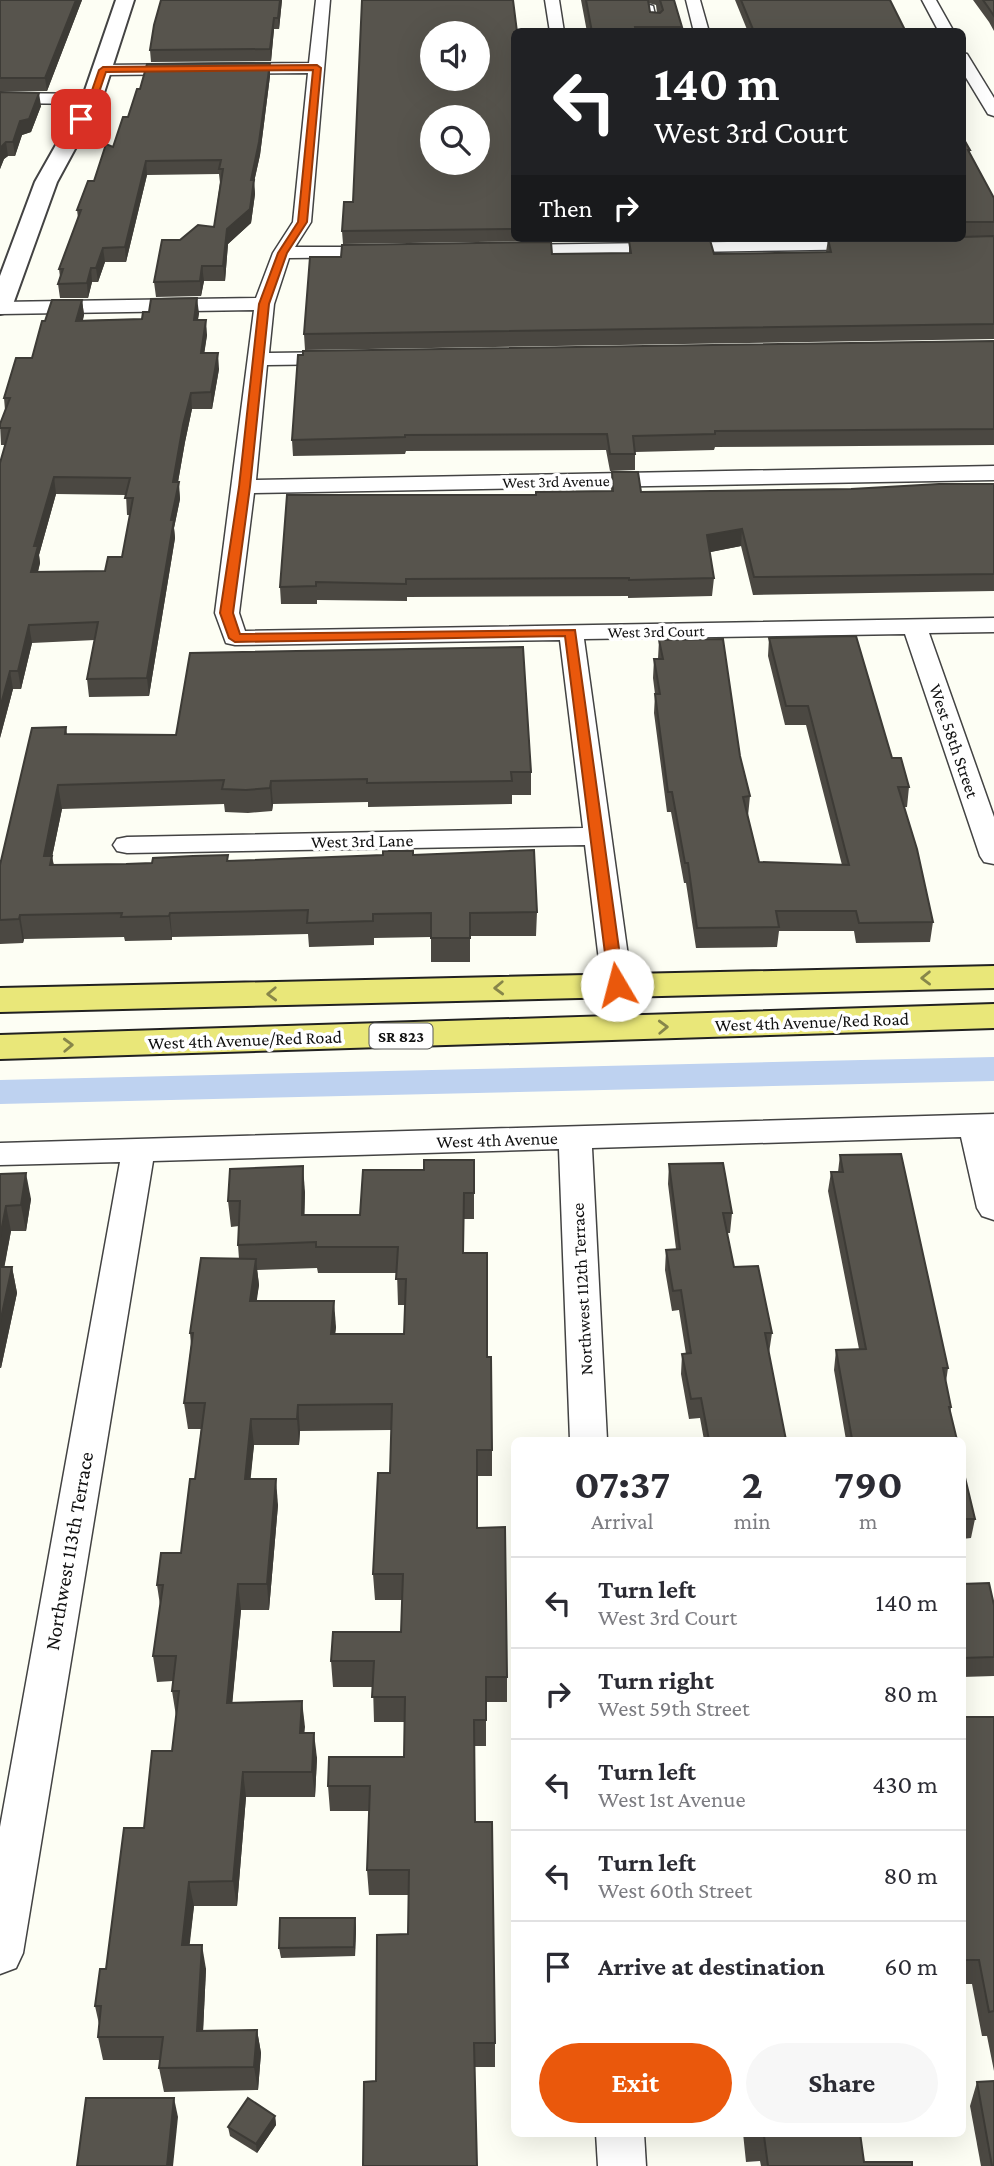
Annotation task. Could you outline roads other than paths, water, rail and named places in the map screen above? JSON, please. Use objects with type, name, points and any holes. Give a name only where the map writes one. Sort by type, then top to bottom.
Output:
[{"type":"main road","points":[[0,1000],[994,977]]},
{"type":"main road","points":[[383,1036],[422,1020],[585,1005],[600,1000],[617,985]]},
{"type":"main road","name":"West 4th Avenue/Red Road","points":[[0,1047],[994,1016]]},
{"type":"street","points":[[125,0],[93,99],[46,182],[0,308],[264,304]]},
{"type":"street","points":[[244,487],[264,304],[282,253],[302,222],[323,0]]},
{"type":"street","points":[[552,0],[556,28]]},
{"type":"street","points":[[693,0],[701,28]]},
{"type":"street","points":[[929,0],[945,28]]},
{"type":"street","points":[[966,64],[994,111]]},
{"type":"street","points":[[103,70],[317,68]]},
{"type":"street","points":[[0,98],[93,99]]},
{"type":"street","points":[[485,250],[593,244],[772,242],[884,245]]},
{"type":"street","points":[[282,253],[404,251]]},
{"type":"street","points":[[258,359],[355,357]]},
{"type":"street","name":"West 3rd Avenue","points":[[244,487],[994,473]]},
{"type":"street","name":"West 3rd Court","points":[[244,487],[226,613],[235,638],[994,625]]},
{"type":"street","name":"West 58th Street","points":[[914,626],[994,856]]},
{"type":"street","points":[[571,632],[617,985]]},
{"type":"street","name":"West 3rd Lane","points":[[127,845],[597,836]]},
{"type":"street","points":[[984,1125],[994,1208]]},
{"type":"street","name":"West 4th Avenue","points":[[0,1154],[984,1125]]},
{"type":"street","name":"Northwest 112th Terrace","points":[[575,1138],[589,1437]]},
{"type":"street","name":"Northwest 113th Terrace","points":[[0,1952],[138,1150]]},
{"type":"street","points":[[620,2137],[622,2166]]},
{"type":"lane","points":[[649,6],[654,28]]},
{"type":"waterway","points":[[0,1092],[994,1069]]}]
